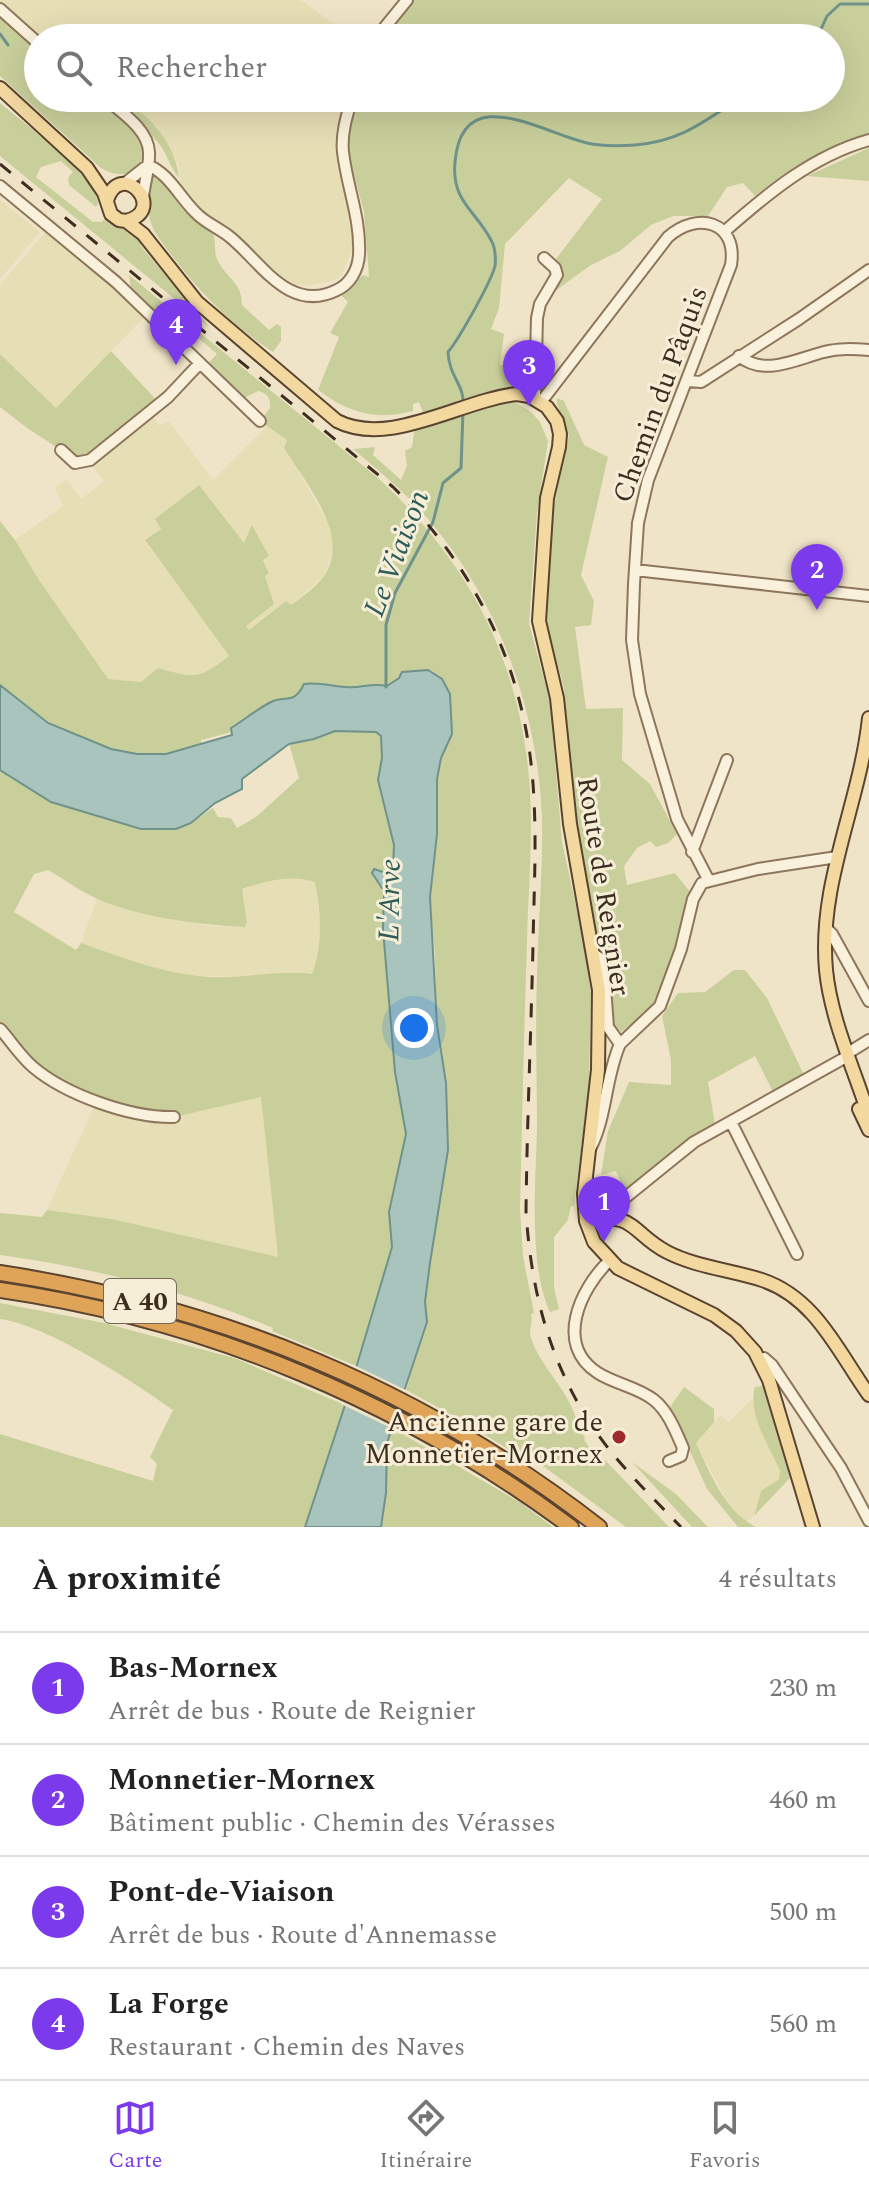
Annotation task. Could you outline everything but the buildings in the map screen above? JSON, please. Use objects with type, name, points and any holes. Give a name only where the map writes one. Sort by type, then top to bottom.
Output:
[{"type":"highway","name":"A 40","points":[[0,1273],[146,1302],[275,1343],[401,1399],[474,1439],[599,1527]]},
{"type":"highway","name":"A 40","points":[[0,1290],[63,1300],[140,1318],[268,1360],[393,1416],[499,1477],[571,1527]]},
{"type":"main road","points":[[0,88],[24,110]]},
{"type":"main road","points":[[26,112],[87,168],[107,200],[112,215],[126,221],[158,251],[185,288],[210,314],[337,421],[365,431],[413,422],[500,397],[532,398]]},
{"type":"main road","points":[[87,168],[122,185],[136,188],[158,251]]},
{"type":"main road","points":[[107,200],[111,191],[122,185]]},
{"type":"main road","points":[[126,221],[136,217],[143,203]]},
{"type":"main road","name":"Route de Reignier","points":[[532,398],[554,416],[560,439],[547,498],[539,621],[555,686],[570,824],[599,990],[596,1091],[584,1194],[593,1219],[594,1242],[609,1261],[631,1276],[693,1303],[726,1322],[745,1339],[760,1359],[773,1392],[813,1527]]},
{"type":"main road","points":[[869,718],[868,742],[831,884],[826,928],[827,982],[869,1116]]},
{"type":"main road","points":[[848,1054],[852,1089],[869,1130]]},
{"type":"main road","points":[[593,1219],[611,1217],[626,1221],[663,1250],[765,1281],[788,1293],[824,1327],[869,1395]]},
{"type":"street","points":[[387,24],[407,0]]},
{"type":"street","points":[[0,9],[24,30]]},
{"type":"street","points":[[119,112],[144,136],[149,154],[143,203]]},
{"type":"street","points":[[148,165],[162,173],[195,212],[230,237],[279,284],[299,294],[333,292],[349,282],[359,261],[355,204],[343,152],[348,112]]},
{"type":"street","points":[[724,232],[791,176],[869,140]]},
{"type":"street","points":[[122,185],[148,165]]},
{"type":"street","points":[[0,186],[116,282],[260,421]]},
{"type":"street","name":"Chemin du Pâquis","points":[[532,398],[680,226],[696,222],[713,224],[724,232],[731,247],[731,265],[648,480],[638,523],[632,640],[640,694],[673,807],[692,852],[709,881]]},
{"type":"street","points":[[532,398],[538,310],[557,275],[555,268],[544,258]]},
{"type":"street","points":[[688,381],[701,382],[869,270]]},
{"type":"street","points":[[739,356],[748,363],[765,366],[802,360],[839,349],[869,350]]},
{"type":"street","points":[[61,450],[75,463],[90,460],[168,397],[200,363]]},
{"type":"street","points":[[635,570],[869,596]]},
{"type":"street","points":[[692,852],[727,760]]},
{"type":"street","points":[[588,1155],[598,1135],[620,1044],[660,1006],[698,888],[709,881],[815,858],[837,857]]},
{"type":"street","points":[[826,928],[869,1001]]},
{"type":"street","points":[[594,954],[603,961],[608,1027],[620,1044]]},
{"type":"street","points":[[0,1029],[35,1069],[66,1087],[134,1111],[174,1117]]},
{"type":"street","points":[[593,1219],[694,1142],[869,1040]]},
{"type":"street","points":[[731,1122],[797,1254]]},
{"type":"street","points":[[609,1261],[593,1279],[579,1306],[574,1326],[576,1344],[580,1355],[594,1371],[643,1393],[660,1405],[683,1448],[679,1458],[669,1461]]},
{"type":"street","points":[[760,1359],[764,1358],[772,1365],[841,1468],[869,1521]]},
{"type":"shaded area","points":[[0,0],[301,0],[334,24],[24,24],[24,27],[0,9]]},
{"type":"shaded area","points":[[138,112],[344,112],[339,129],[355,237],[341,276],[308,286],[296,285],[280,275],[226,225],[210,218],[200,208],[181,185],[178,163],[157,127]]},
{"type":"shaded area","points":[[0,200],[40,232],[0,279]]},
{"type":"shaded area","points":[[50,227],[148,313],[56,408],[0,354],[0,285]]},
{"type":"shaded area","points":[[153,415],[159,426],[169,421],[213,480],[267,426],[288,440],[284,448],[328,522],[334,548],[324,576],[291,605],[286,601],[249,630],[245,626],[265,576],[269,573],[252,526],[244,543],[198,485],[155,520],[161,529],[145,541],[229,656],[209,672],[187,676],[158,669],[141,682],[107,679],[15,540],[63,506],[55,487],[67,479],[81,499],[104,482],[89,461]]},
{"type":"shaded area","points":[[299,876],[315,882],[316,886],[320,927],[313,975],[294,972],[237,977],[189,975],[141,965],[81,943],[97,899],[209,926],[244,927],[247,923],[242,890]]},
{"type":"shaded area","points":[[261,1097],[278,1258],[112,1219],[47,1210],[97,1100],[134,1111],[211,1108]]},
{"type":"shaded area","points":[[752,1399],[758,1421],[781,1471],[779,1479],[761,1491],[754,1516],[747,1522],[728,1503],[695,1442],[721,1415],[729,1422]]},
{"type":"green space","points":[[413,0],[869,0],[869,133],[809,158],[755,196],[743,183],[727,187],[708,216],[673,216],[651,225],[620,251],[591,265],[555,291],[561,274],[556,259],[602,199],[569,178],[505,244],[499,308],[491,329],[504,334],[500,365],[512,365],[513,387],[423,413],[419,402],[413,404],[413,411],[399,414],[363,413],[318,390],[339,337],[330,333],[348,302],[340,294],[363,275],[369,277],[364,212],[349,156],[349,129],[354,112],[845,112],[845,24],[395,24]]},
{"type":"green space","points":[[0,15],[24,36],[24,98],[0,76]]},
{"type":"green space","points":[[0,103],[73,165],[95,193],[98,204],[96,207],[69,185],[68,178],[73,172],[61,161],[41,167],[36,177],[93,222],[106,218],[137,237],[145,251],[210,328],[0,156]]},
{"type":"green space","points":[[40,112],[113,112],[137,132],[145,153],[133,171],[115,174],[101,168]]},
{"type":"green space","points":[[130,112],[140,112],[158,130],[172,153],[179,178],[160,145]]},
{"type":"green space","points":[[869,148],[869,181],[807,176]]},
{"type":"green space","points":[[151,176],[161,177],[212,231],[217,258],[240,291],[242,305],[269,330],[277,324],[281,327],[281,341],[273,352],[245,332],[207,297],[158,237],[150,220],[149,209]]},
{"type":"green space","points":[[129,275],[378,478],[440,545],[486,619],[516,701],[530,791],[520,1210],[523,1256],[534,1313],[531,1314],[530,1333],[540,1357],[563,1391],[584,1440],[601,1463],[605,1460],[669,1527],[626,1527],[524,1452],[514,1453],[406,1390],[427,1322],[425,1302],[448,1150],[446,1083],[437,1025],[430,897],[437,834],[437,779],[441,758],[452,734],[399,678],[387,686],[305,684],[300,693],[245,719],[228,733],[166,754],[137,754],[111,749],[47,723],[0,685],[0,521],[108,679],[141,682],[158,668],[195,675],[229,656],[145,540],[161,529],[155,519],[199,485],[244,543],[252,525],[269,556],[263,560],[269,573],[265,576],[274,604],[246,626],[249,630],[286,601],[291,605],[309,592],[324,576],[331,560],[333,544],[329,527],[313,493],[284,448],[287,440],[260,421],[270,408],[268,396],[258,391],[244,398],[205,367],[217,354],[175,318],[165,329],[132,297]]},
{"type":"green space","points":[[111,351],[160,404],[81,463],[0,407],[0,354],[56,408]]},
{"type":"green space","points":[[557,398],[564,401],[584,445],[608,457],[581,575],[594,601],[591,625],[575,627],[586,709],[623,708],[622,760],[650,784],[677,834],[668,843],[656,847],[650,841],[637,848],[624,866],[627,885],[675,873],[690,892],[670,970],[653,1008],[621,1032],[614,1027],[607,958],[599,946],[583,860],[570,770],[564,688],[546,622],[553,510],[569,435]]},
{"type":"green space","points":[[504,401],[515,402],[531,412],[540,422],[548,441],[537,513],[529,623],[550,702],[562,842],[591,992],[589,1085],[574,1206],[571,1206],[568,1220],[554,1237],[554,1288],[559,1309],[550,1312],[539,1271],[535,1222],[536,995],[542,819],[539,778],[523,698],[494,621],[453,551],[420,509],[353,449],[375,447],[373,455],[401,480],[407,466],[405,451],[412,447],[415,426]]},
{"type":"green space","points":[[350,730],[376,732],[381,736],[382,758],[378,780],[394,845],[393,868],[386,874],[375,869],[372,873],[384,891],[383,929],[395,1072],[406,1134],[389,1212],[392,1247],[356,1366],[272,1331],[273,1328],[173,1292],[105,1274],[0,1255],[0,1213],[42,1217],[47,1210],[112,1219],[278,1257],[261,1097],[174,1117],[98,1098],[69,1086],[44,1070],[0,1022],[0,770],[51,802],[191,823],[213,808],[218,817],[231,818],[237,828],[256,817],[299,778],[289,744]],"holes":[[[48,870],[97,899],[131,911],[189,922],[245,927],[242,889],[288,879],[315,882],[320,928],[312,974],[196,976],[146,965],[81,943],[76,950],[14,912],[34,874]]]},
{"type":"green space","points":[[734,970],[745,970],[767,998],[804,1075],[773,1092],[755,1056],[708,1082],[715,1125],[689,1139],[625,1193],[616,1171],[601,1175],[608,1131],[629,1082],[671,1085],[671,1060],[662,1016],[678,993],[705,992]]},
{"type":"green space","points":[[0,1303],[104,1323],[234,1358],[345,1405],[305,1527],[0,1527],[0,1434],[153,1481],[157,1464],[150,1457],[173,1410],[65,1343],[0,1319]]},
{"type":"green space","points":[[763,1386],[790,1478],[754,1516],[761,1491],[779,1479],[780,1471],[754,1408],[755,1387]]},
{"type":"green space","points":[[684,1387],[714,1409],[714,1422],[696,1443],[727,1501],[756,1527],[738,1527],[707,1489],[670,1407]]},
{"type":"green space","points":[[392,1428],[521,1503],[553,1527],[381,1527],[385,1465]]},
{"type":"green space","points":[[632,1462],[676,1494],[708,1527],[692,1527]]},
{"type":"water","name":"L'Arve","points":[[428,670],[442,679],[450,694],[452,734],[441,758],[437,779],[437,834],[430,897],[437,1025],[446,1083],[448,1150],[425,1302],[427,1322],[387,1443],[386,1493],[381,1527],[305,1527],[392,1247],[389,1212],[406,1134],[395,1072],[383,929],[384,891],[372,873],[374,869],[386,873],[393,868],[394,845],[378,780],[382,758],[381,736],[376,732],[335,731],[289,744],[242,779],[242,789],[215,803],[191,823],[176,829],[141,829],[51,802],[0,770],[0,685],[48,723],[111,749],[137,754],[166,754],[232,735],[231,728],[271,702],[297,695],[304,684],[387,686],[402,672]]},
{"type":"pier","points":[[352,1364],[410,1392],[395,1430],[341,1404]]},
{"type":"waterway","name":"Le Viaison","points":[[823,24],[840,4],[869,4]]},
{"type":"waterway","points":[[0,34],[8,45]]},
{"type":"waterway","name":"Le Viaison","points":[[463,403],[448,352],[481,297],[495,263],[493,244],[461,197],[455,176],[461,137],[472,123],[487,117],[506,118],[587,143],[635,145],[679,135],[718,112]]},
{"type":"waterway","name":"Le Viaison","points":[[386,687],[386,625],[395,593],[433,522],[443,483],[461,468],[463,411]]},
{"type":"railway","points":[[0,164],[393,487],[445,547],[486,613],[515,686],[525,724],[533,786],[535,877],[526,1211],[539,1301],[556,1357],[582,1410],[618,1460],[681,1527]]},
{"type":"place","name":"La Forge","points":[[176,365]]},
{"type":"place","name":"Pont-de-Viaison","points":[[529,406]]},
{"type":"place","name":"Monnetier-Mornex","points":[[817,610]]},
{"type":"place","name":"Bas-Mornex","points":[[604,1242]]},
{"type":"place","name":"Ancienne gare de Monnetier-Mornex","points":[[619,1437]]}]
